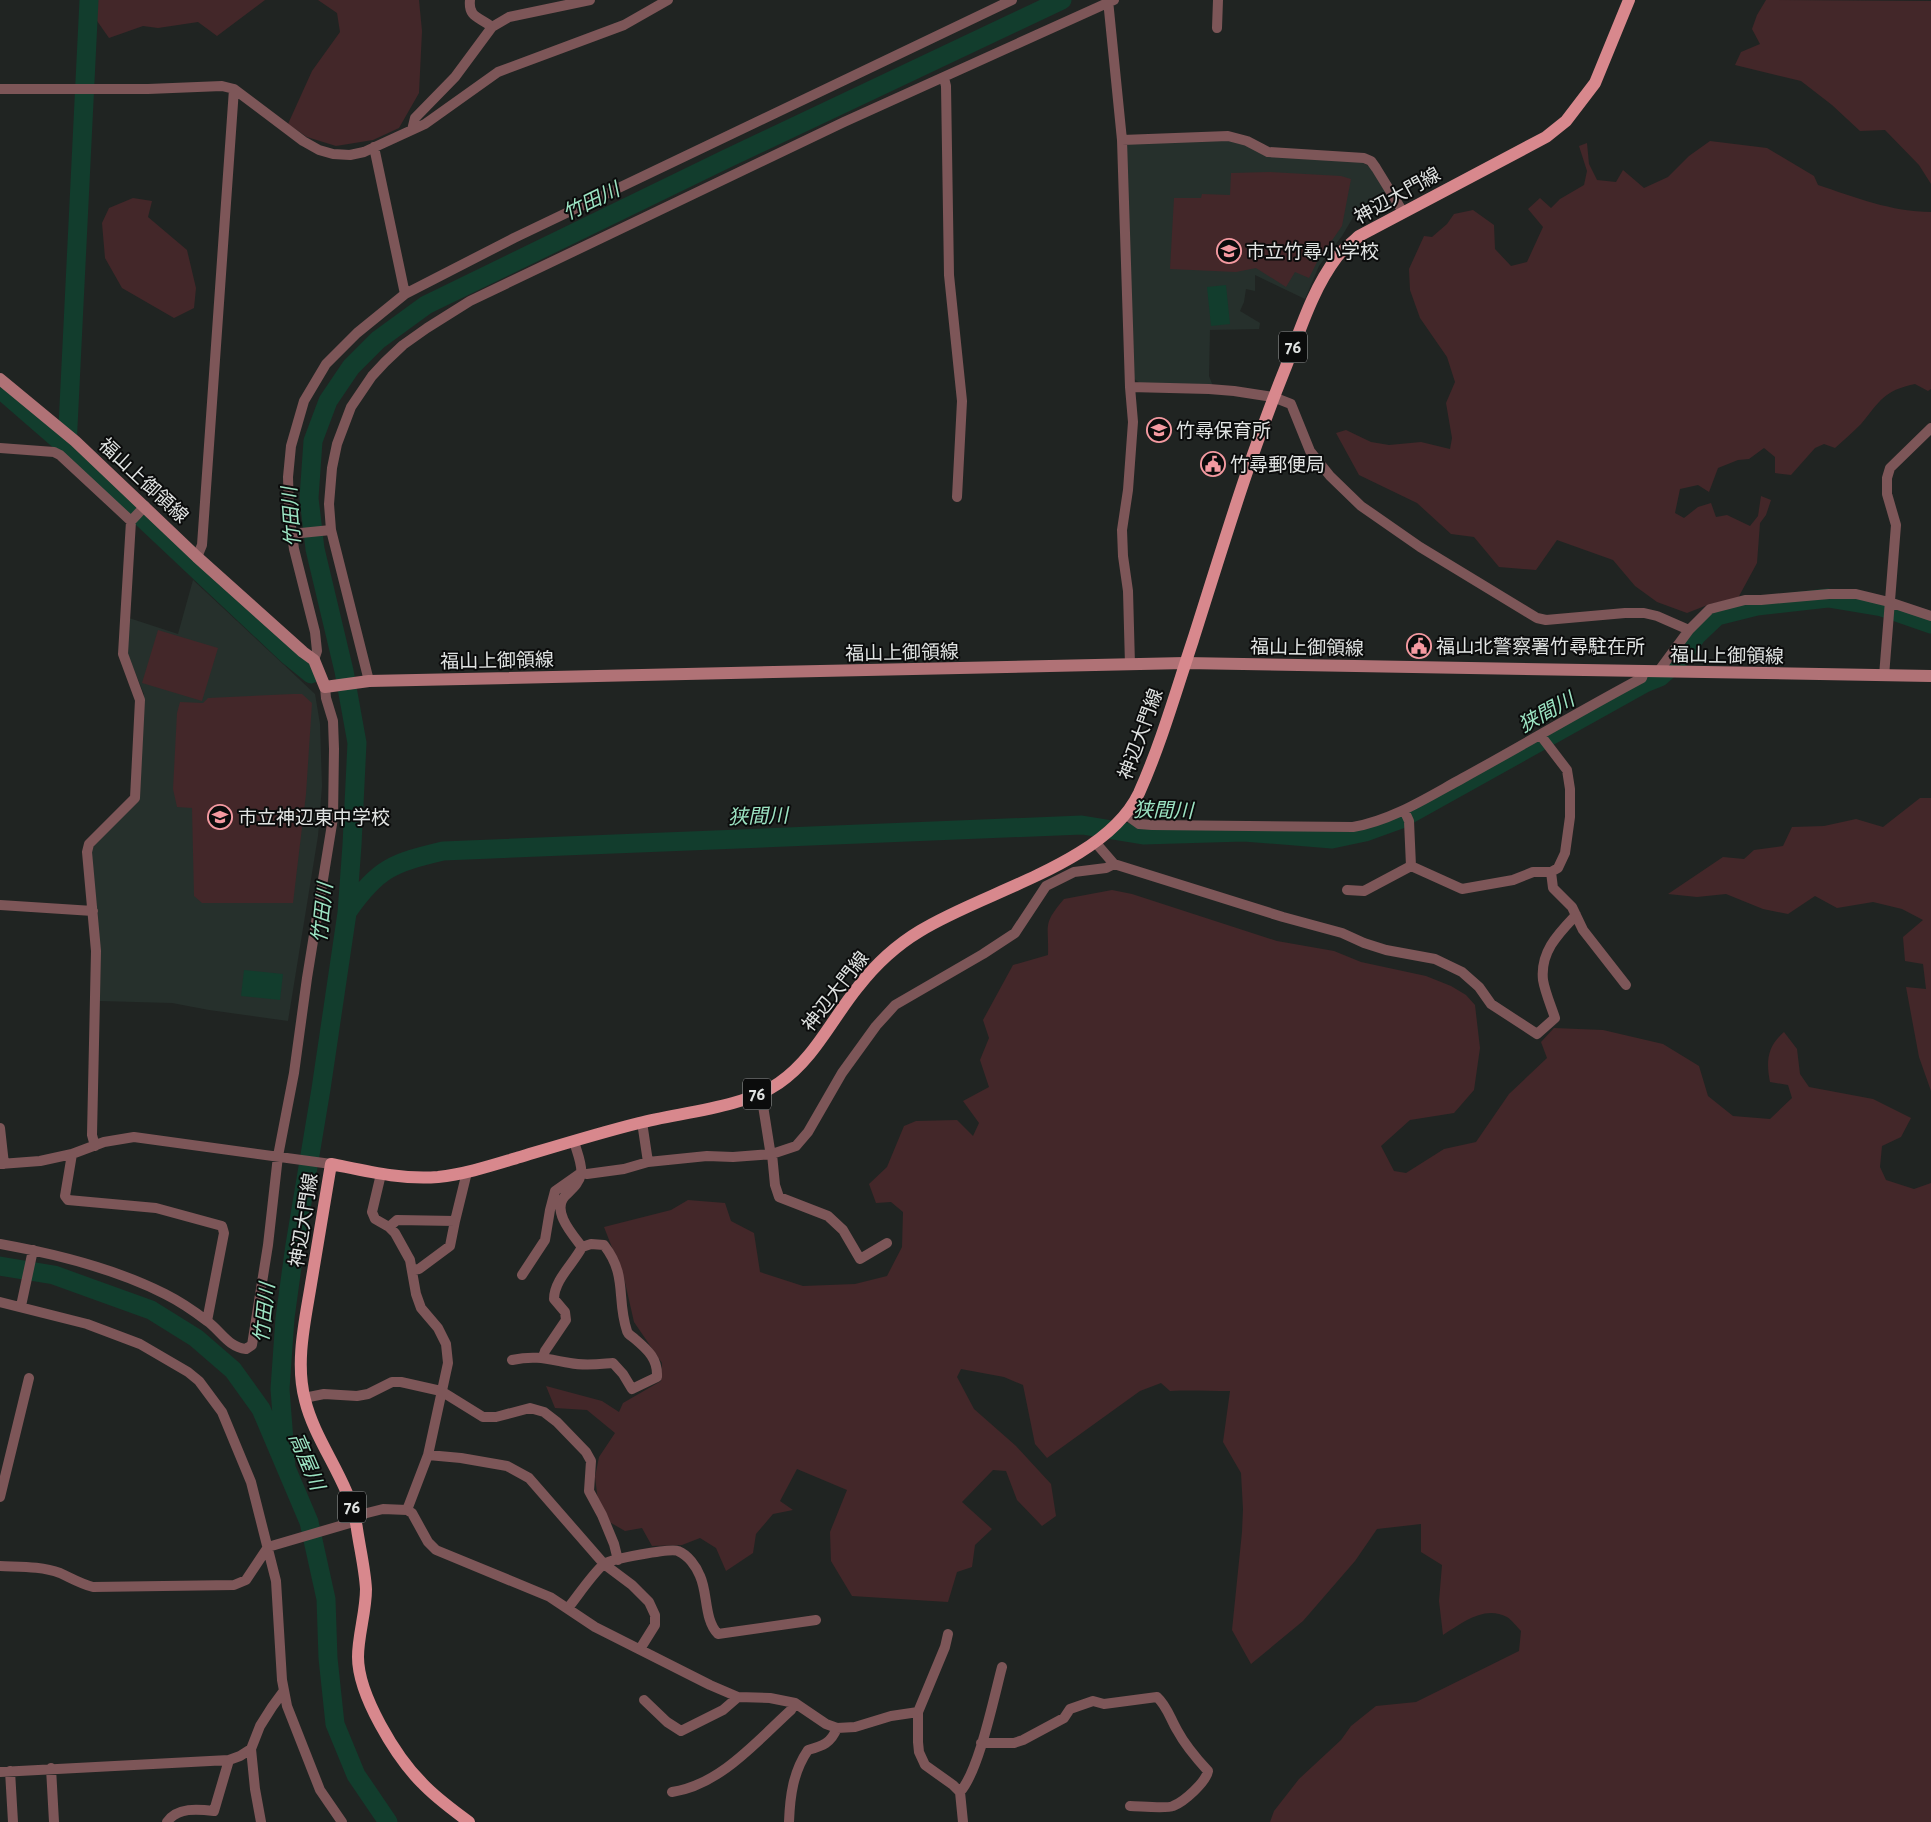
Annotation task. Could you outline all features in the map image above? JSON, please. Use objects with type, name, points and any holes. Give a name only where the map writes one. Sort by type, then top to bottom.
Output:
[{"type":"main road","name":"神辺大門線","points":[[469,1822],[421,1783],[399,1755],[375,1715],[360,1677],[358,1657],[366,1588],[349,1500],[314,1427],[304,1398],[301,1381],[305,1319],[328,1164],[414,1178],[467,1172],[642,1122],[738,1101],[761,1093],[779,1083],[796,1069],[816,1047],[856,989],[877,964],[898,945],[924,928],[1046,870],[1098,840],[1122,817],[1138,794],[1162,737],[1243,483],[1274,397],[1316,292],[1339,254],[1360,236],[1546,137],[1566,121],[1595,84],[1629,0]]},
{"type":"main road","name":"福山上御領線","points":[[0,379],[60,427],[143,508],[314,660],[328,687],[367,682],[1130,666],[1185,663],[1931,676]]},
{"type":"street","points":[[470,0],[469,10],[472,14],[492,27]]},
{"type":"street","points":[[412,130],[415,118],[455,77],[492,27],[509,17],[590,0]]},
{"type":"street","points":[[0,89],[222,86],[234,89],[303,141],[319,150],[333,154],[350,155],[364,152],[425,124],[498,72],[624,25],[668,0]]},
{"type":"street","points":[[314,660],[317,651],[315,632],[288,512],[288,477],[291,446],[304,401],[326,364],[357,333],[405,294],[514,238],[1012,0]]},
{"type":"street","points":[[1217,28],[1218,0]]},
{"type":"street","points":[[367,682],[330,530],[329,504],[332,468],[337,444],[351,407],[372,376],[403,345],[470,300],[844,122],[1110,1],[1122,140],[1130,387],[1133,422],[1128,490],[1122,530],[1123,556],[1128,591],[1130,666]]},
{"type":"street","points":[[944,78],[946,86],[950,275],[962,401],[956,497]]},
{"type":"street","points":[[197,556],[202,545],[234,89]]},
{"type":"street","points":[[1122,140],[1228,136],[1246,141],[1268,152],[1364,158],[1370,161],[1376,168],[1403,212]]},
{"type":"street","points":[[374,147],[405,294]]},
{"type":"street","points":[[1130,387],[1209,388],[1274,397],[1290,404],[1310,451],[1330,476],[1361,506],[1420,547],[1537,618],[1546,620],[1644,613],[1657,616],[1689,630]]},
{"type":"street","points":[[1884,676],[1896,525],[1887,494],[1886,478],[1890,468],[1931,428]]},
{"type":"street","points":[[0,448],[54,452],[60,455],[131,521]]},
{"type":"street","points":[[95,1146],[92,1135],[96,951],[86,852],[89,844],[135,798],[140,700],[123,654],[131,521],[143,508]]},
{"type":"street","points":[[293,534],[330,530]]},
{"type":"street","points":[[1664,672],[1689,630],[1710,609],[1745,600],[1856,594],[1889,607],[1931,616]]},
{"type":"street","points":[[1122,817],[1139,824],[1152,826],[1353,827],[1371,824],[1404,810],[1541,736],[1566,719],[1642,678],[1644,672]]},
{"type":"street","points":[[0,1244],[119,1274],[166,1295],[207,1321],[236,1348],[246,1349],[252,1345],[333,818],[333,721],[326,698],[328,687]]},
{"type":"street","points":[[1411,866],[1462,889],[1513,880],[1533,872],[1551,872],[1558,868],[1565,853],[1570,818],[1570,790],[1566,770],[1541,736]]},
{"type":"street","points":[[1404,810],[1409,821],[1411,866]]},
{"type":"street","points":[[1098,840],[1114,864],[1283,917],[1342,933],[1386,950],[1435,959],[1462,972],[1479,987],[1491,1004],[1537,1034],[1554,1018],[1543,980],[1548,950],[1557,935],[1576,916]]},
{"type":"street","points":[[582,1172],[587,1174],[624,1169],[648,1162],[707,1156],[734,1157],[772,1154],[796,1146],[802,1141],[842,1073],[876,1026],[896,1005],[1015,933],[1046,886],[1074,872],[1106,868],[1114,864]]},
{"type":"street","points":[[1347,890],[1364,891],[1411,866]]},
{"type":"street","points":[[1551,872],[1553,888],[1572,907],[1583,930],[1626,985]]},
{"type":"street","points":[[0,905],[93,911]]},
{"type":"street","points":[[761,1093],[772,1154],[775,1185],[779,1197],[828,1216],[843,1230],[860,1259],[887,1243]]},
{"type":"street","points":[[642,1122],[648,1162]]},
{"type":"street","points":[[0,1128],[2,1164],[40,1161],[72,1154],[104,1142],[145,1137],[328,1164]]},
{"type":"street","points":[[574,1141],[582,1172],[579,1182],[563,1198],[561,1214],[565,1224],[582,1247]]},
{"type":"street","points":[[72,1154],[65,1196],[68,1200],[156,1208],[222,1226],[224,1233],[207,1321]]},
{"type":"street","points":[[413,1270],[420,1269],[450,1246],[467,1172]]},
{"type":"street","points":[[522,1275],[545,1240],[555,1191],[582,1172]]},
{"type":"street","points":[[381,1174],[372,1212],[374,1219],[389,1227],[410,1260],[416,1294],[421,1308],[438,1328],[446,1344],[448,1363],[428,1455],[407,1510]]},
{"type":"street","points":[[389,1227],[396,1220],[455,1221]]},
{"type":"street","points":[[512,1360],[527,1357],[544,1357],[570,1363],[591,1365],[613,1363],[623,1374],[632,1389],[657,1377],[658,1368],[651,1353],[627,1333],[621,1300],[620,1277],[610,1253],[604,1245],[591,1244],[582,1247],[556,1286],[554,1299],[565,1312],[566,1320],[545,1351],[544,1357]]},
{"type":"street","points":[[21,1302],[33,1252]]},
{"type":"street","points":[[0,1302],[21,1302],[140,1344],[188,1372],[199,1381],[222,1412],[240,1451],[270,1547],[276,1581],[283,1692],[302,1747],[320,1790],[342,1822]]},
{"type":"street","points":[[0,1497],[29,1378]]},
{"type":"street","points":[[304,1398],[324,1394],[357,1396],[368,1394],[392,1382],[402,1382],[441,1391],[483,1417],[496,1417],[530,1408],[544,1412],[557,1422],[586,1452],[591,1461],[589,1491],[602,1515],[614,1544],[618,1560]]},
{"type":"street","points":[[428,1455],[461,1458],[507,1466],[529,1478],[604,1564],[632,1585],[649,1602],[654,1615],[655,1625],[640,1649]]},
{"type":"street","points":[[0,1566],[44,1569],[93,1587],[234,1585],[246,1580],[270,1547],[353,1521],[363,1514],[383,1509],[407,1510],[412,1513],[428,1542],[436,1550],[550,1597],[595,1627],[710,1685],[738,1697],[770,1698],[795,1703],[826,1724],[837,1728],[855,1727],[891,1716],[918,1712]]},
{"type":"street","points":[[568,1608],[604,1564],[646,1553],[676,1550],[687,1556],[700,1576],[709,1615],[714,1631],[718,1634],[816,1620]]},
{"type":"street","points":[[948,1634],[945,1647],[918,1712],[919,1752],[925,1765],[960,1792],[963,1822]]},
{"type":"street","points":[[960,1792],[968,1782],[982,1742],[1002,1667]]},
{"type":"street","points":[[261,1822],[251,1749],[260,1726],[283,1692]]},
{"type":"street","points":[[644,1700],[667,1722],[681,1731],[723,1710],[738,1697]]},
{"type":"street","points":[[982,1742],[1014,1742],[1023,1740],[1064,1718],[1070,1709],[1093,1701],[1104,1704],[1157,1697],[1168,1710],[1176,1729],[1188,1748],[1208,1771],[1207,1776],[1199,1786],[1172,1807],[1130,1806]]},
{"type":"street","points":[[672,1792],[689,1789],[726,1768],[791,1710],[795,1703]]},
{"type":"street","points":[[788,1822],[790,1799],[800,1762],[808,1750],[824,1746],[833,1738],[837,1728]]},
{"type":"street","points":[[13,1822],[5,1771],[229,1760],[251,1749]]},
{"type":"street","points":[[167,1822],[171,1816],[187,1810],[214,1811],[229,1760]]},
{"type":"street","points":[[51,1768],[54,1822]]},
{"type":"shaded area","points":[[96,0],[265,0],[217,36],[198,22],[158,28],[143,26],[109,38],[95,18]]},
{"type":"shaded area","points":[[318,0],[419,0],[422,31],[419,93],[399,128],[373,140],[336,146],[307,137],[288,124],[312,71],[340,32],[337,13]]},
{"type":"shaded area","points":[[1766,0],[1931,1],[1931,184],[1919,165],[1885,130],[1860,131],[1832,105],[1801,81],[1735,65],[1741,52],[1760,44],[1752,29],[1757,15]]},
{"type":"shaded area","name":"市立竹尋小学校","points":[[1229,138],[1272,156],[1360,161],[1372,168],[1390,198],[1358,209],[1342,236],[1319,266],[1305,299],[1255,275],[1255,291],[1246,289],[1240,311],[1260,323],[1259,329],[1210,330],[1209,376],[1213,386],[1142,385],[1132,377],[1124,149],[1128,144]]},
{"type":"shaded area","points":[[1710,141],[1767,148],[1814,176],[1818,185],[1888,207],[1931,212],[1931,389],[1928,391],[1915,384],[1889,393],[1861,424],[1835,448],[1824,444],[1815,448],[1791,475],[1775,473],[1775,457],[1764,448],[1749,459],[1738,460],[1718,468],[1709,492],[1698,485],[1680,489],[1675,513],[1684,518],[1698,507],[1711,503],[1716,517],[1727,515],[1750,526],[1758,516],[1761,496],[1771,500],[1766,515],[1760,523],[1757,563],[1738,598],[1710,604],[1687,613],[1657,602],[1635,586],[1613,560],[1557,540],[1536,570],[1499,567],[1474,537],[1451,534],[1417,503],[1359,475],[1336,433],[1346,430],[1371,442],[1389,445],[1421,442],[1450,449],[1452,438],[1446,403],[1455,382],[1447,357],[1420,318],[1410,290],[1409,269],[1424,236],[1432,237],[1447,224],[1454,214],[1473,210],[1494,225],[1495,249],[1511,266],[1527,262],[1543,227],[1528,209],[1540,198],[1551,208],[1560,199],[1584,185],[1587,171],[1579,146],[1587,143],[1589,164],[1597,180],[1616,182],[1623,170],[1644,188],[1668,177],[1689,156]]},
{"type":"shaded area","points":[[1270,172],[1341,176],[1351,179],[1342,226],[1317,262],[1309,278],[1295,272],[1286,287],[1256,268],[1236,272],[1170,269],[1174,198],[1201,198],[1202,194],[1230,195],[1231,173]]},
{"type":"shaded area","points":[[133,198],[152,201],[148,217],[187,250],[196,288],[194,308],[174,318],[122,288],[105,258],[102,223],[109,208]]},
{"type":"shaded area","points":[[1226,285],[1230,324],[1211,326],[1207,287]]},
{"type":"shaded area","name":"市立神辺東中学校","points":[[193,580],[315,694],[320,724],[322,786],[318,836],[288,1021],[172,1003],[99,1001],[91,846],[139,798],[144,694],[127,653],[129,618],[178,634]]},
{"type":"shaded area","points":[[158,630],[218,648],[202,701],[142,683]]},
{"type":"shaded area","points":[[302,694],[312,703],[306,794],[293,903],[202,903],[194,896],[192,808],[177,807],[173,789],[177,713],[180,702],[203,703],[208,698]]},
{"type":"shaded area","points":[[1920,798],[1931,798],[1931,1091],[1919,1057],[1906,987],[1926,989],[1923,964],[1905,961],[1903,937],[1923,920],[1902,909],[1873,902],[1837,908],[1815,896],[1788,914],[1763,909],[1726,894],[1697,897],[1668,894],[1723,857],[1744,859],[1754,850],[1783,846],[1792,827],[1824,826],[1856,819],[1883,827]]},
{"type":"shaded area","points":[[1112,890],[1132,894],[1277,941],[1334,951],[1361,962],[1426,976],[1451,986],[1466,995],[1475,1005],[1480,1048],[1474,1090],[1454,1113],[1410,1120],[1381,1146],[1394,1171],[1406,1173],[1444,1149],[1476,1142],[1509,1094],[1547,1058],[1541,1042],[1554,1028],[1603,1030],[1663,1044],[1699,1066],[1708,1096],[1733,1116],[1770,1119],[1792,1098],[1788,1085],[1770,1082],[1769,1074],[1768,1061],[1771,1049],[1784,1032],[1797,1049],[1800,1074],[1809,1087],[1873,1099],[1911,1118],[1901,1137],[1882,1146],[1880,1167],[1886,1180],[1914,1189],[1931,1183],[1931,1822],[1270,1822],[1274,1811],[1299,1779],[1341,1740],[1351,1726],[1376,1706],[1416,1702],[1519,1651],[1521,1631],[1507,1617],[1490,1613],[1474,1617],[1443,1635],[1439,1601],[1442,1565],[1421,1552],[1421,1524],[1377,1529],[1355,1561],[1303,1621],[1251,1664],[1232,1630],[1243,1509],[1241,1473],[1223,1442],[1230,1391],[1170,1391],[1161,1383],[1140,1391],[1047,1458],[1035,1444],[1023,1385],[1004,1377],[961,1369],[957,1377],[974,1409],[1016,1446],[1051,1484],[1056,1516],[1042,1526],[1017,1500],[1006,1471],[993,1470],[962,1502],[992,1529],[975,1545],[972,1567],[957,1572],[948,1602],[852,1596],[831,1561],[830,1532],[847,1490],[797,1469],[780,1501],[793,1510],[773,1514],[756,1534],[753,1553],[726,1571],[716,1548],[700,1538],[682,1545],[652,1546],[642,1528],[625,1531],[606,1520],[598,1501],[595,1477],[599,1457],[615,1433],[587,1410],[555,1408],[546,1386],[602,1401],[619,1412],[623,1403],[661,1381],[662,1363],[634,1322],[624,1278],[604,1227],[671,1210],[688,1200],[725,1203],[731,1221],[754,1233],[760,1272],[803,1286],[855,1284],[887,1276],[902,1247],[903,1212],[891,1202],[876,1203],[869,1184],[887,1167],[904,1126],[916,1121],[957,1120],[973,1136],[979,1123],[963,1101],[989,1087],[980,1060],[989,1038],[983,1020],[1013,965],[1048,955],[1048,925],[1052,914],[1064,899]]},
{"type":"shaded area","points":[[244,970],[283,974],[280,1000],[241,996]]},
{"type":"waterway","points":[[67,447],[89,0]]},
{"type":"waterway","name":"竹田川","points":[[286,1467],[280,1389],[285,1318],[347,913],[357,743],[344,671],[315,549],[309,498],[313,441],[328,401],[351,367],[378,340],[426,305],[726,159],[1062,0]]},
{"type":"waterway","points":[[0,389],[67,447],[289,656],[311,674]]},
{"type":"waterway","name":"狭間川","points":[[348,911],[368,885],[388,869],[411,859],[443,851],[1082,825],[1143,835],[1244,832],[1332,839],[1365,832],[1401,819],[1645,683],[1660,677],[1680,659],[1697,635],[1717,616],[1757,606],[1828,598],[1882,607],[1931,624]]},
{"type":"waterway","name":"高屋川","points":[[0,1266],[54,1275],[151,1310],[196,1338],[233,1370],[261,1409],[309,1522],[326,1599],[328,1658],[335,1724],[356,1775],[388,1822]]},
{"type":"place","name":"市立竹尋小学校","points":[[1229,251]]},
{"type":"place","name":"竹尋保育所","points":[[1159,430]]},
{"type":"place","name":"竹尋郵便局","points":[[1213,464]]},
{"type":"place","name":"福山北警察署竹尋駐在所","points":[[1419,646]]},
{"type":"place","name":"市立神辺東中学校","points":[[220,817]]}]
